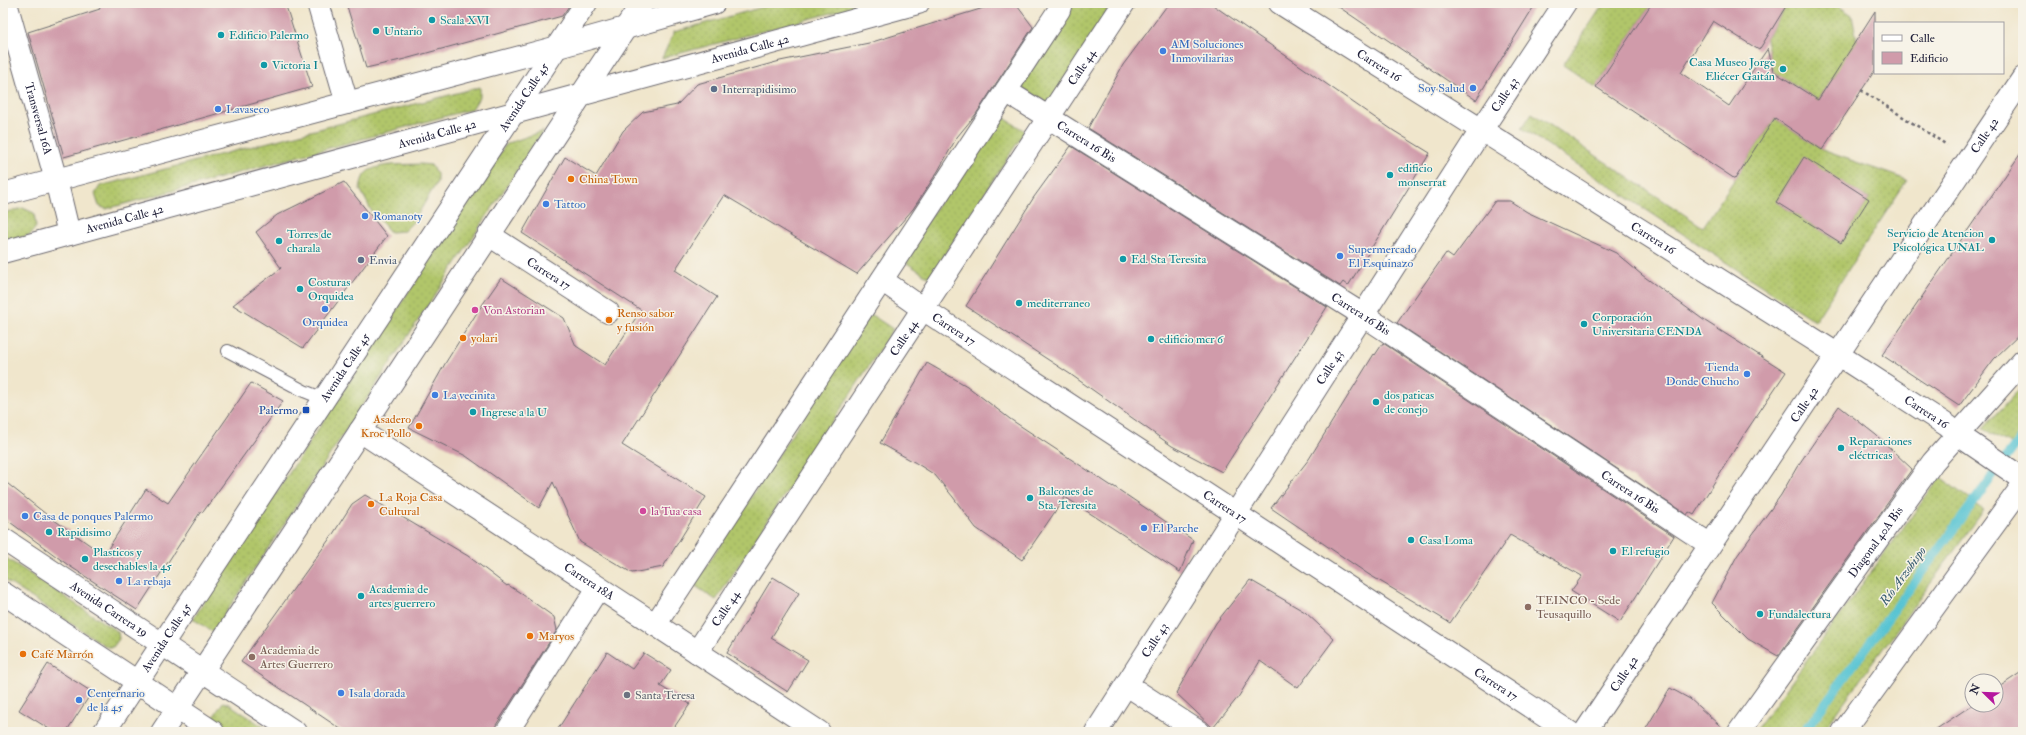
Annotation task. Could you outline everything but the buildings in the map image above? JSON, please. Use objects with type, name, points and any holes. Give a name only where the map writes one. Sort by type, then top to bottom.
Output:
[{"type":"street","name":"Transversal 16A","points":[[6,3],[56,180],[69,234]]},
{"type":"street","points":[[318,3],[347,103]]},
{"type":"street","name":"Avenida Calle 45","points":[[104,732],[586,3]]},
{"type":"street","points":[[162,732],[642,3]]},
{"type":"street","points":[[3,194],[558,47],[627,26],[714,3]]},
{"type":"street","name":"Avenida Calle 42","points":[[3,252],[512,115],[583,93],[918,3]]},
{"type":"street","points":[[655,625],[1059,10],[1061,3]]},
{"type":"street","name":"Calle 44","points":[[696,652],[1050,118],[1124,3]]},
{"type":"street","name":"Carrera 16","points":[[1280,3],[1837,354],[1948,426],[1960,437],[2021,479]]},
{"type":"street","name":"Calle 43","points":[[1096,732],[1482,129],[1565,3]]},
{"type":"street","name":"Calle 42","points":[[1585,732],[1709,544],[2023,78]]},
{"type":"street","name":"Carrera 16 Bis","points":[[1006,91],[1364,315],[1709,544]]},
{"type":"street","name":"Carrera 17","points":[[489,235],[608,312]]},
{"type":"street","name":"Carrera 17","points":[[882,280],[923,309],[1569,732]]},
{"type":"street","name":"Diagonal 40A Bis","points":[[1739,732],[1933,462],[1960,437],[2023,361]]},
{"type":"street","name":"Carrera 18A","points":[[360,431],[696,652],[809,729]]},
{"type":"street","points":[[1843,732],[2021,479]]},
{"type":"street","name":"Avenida Carrera 19","points":[[3,538],[295,732]]},
{"type":"street","points":[[507,732],[598,588]]},
{"type":"street","points":[[3,593],[213,732]]},
{"type":"street","points":[[1126,685],[1199,732]]},
{"type":"lane","points":[[228,352],[304,391],[324,399]]},
{"type":"path","points":[[1861,90],[1947,145]]},
{"type":"green space","points":[[777,3],[869,3],[662,58],[674,32]]},
{"type":"green space","points":[[1073,3],[1112,3],[1049,104],[1021,87]]},
{"type":"green space","points":[[1604,3],[1652,3],[1596,87],[1563,65]]},
{"type":"green space","points":[[1788,3],[1834,3],[1852,15],[1857,40],[1818,100],[1773,71],[1766,39]]},
{"type":"green space","points":[[480,87],[480,96],[472,109],[106,209],[99,206],[95,194],[100,186]]},
{"type":"green space","points":[[1532,113],[1703,227],[1775,118],[1822,150],[1907,180],[1815,321],[1522,128]],"holes":[[[1804,158],[1869,199],[1841,243],[1776,202]]]},
{"type":"green space","points":[[998,114],[1025,131],[930,278],[902,260]]},
{"type":"green space","points":[[543,131],[213,632],[193,619],[506,144]]},
{"type":"green space","points":[[421,164],[431,165],[437,174],[437,182],[414,221],[404,231],[390,232],[371,210],[360,189],[363,178],[368,171],[382,166]]},
{"type":"green space","points":[[23,208],[34,213],[36,227],[30,235],[3,242],[3,213]]},
{"type":"green space","points":[[870,314],[893,329],[716,600],[694,585]]},
{"type":"green space","points":[[2023,385],[2023,451],[1983,429]]},
{"type":"green space","points":[[1940,477],[1984,510],[1822,732],[1755,732]]},
{"type":"green space","points":[[3,556],[118,632],[119,639],[113,647],[107,647],[3,579]]},
{"type":"green space","points":[[223,702],[229,704],[271,732],[247,732],[226,727],[214,716]]},
{"type":"waterway","name":"Río Arzobispo","points":[[1804,732],[2023,435]]},
{"type":"place","name":"Scala XVI","points":[[432,20]]},
{"type":"place","name":"Untario","points":[[376,31]]},
{"type":"place","name":"Edificio Palermo","points":[[221,35]]},
{"type":"place","name":"AM Soluciones Inmoviliarias","points":[[1163,51]]},
{"type":"place","name":"Victoria I","points":[[264,65]]},
{"type":"place","name":"Casa Museo Jorge Eliécer Gaitán","points":[[1783,69]]},
{"type":"place","name":"Soy Salud","points":[[1473,88]]},
{"type":"place","name":"Interrapidisimo","points":[[714,89]]},
{"type":"place","name":"Lavaseco","points":[[218,109]]},
{"type":"place","name":"edificio monserrat","points":[[1390,175]]},
{"type":"place","name":"China Town","points":[[571,179]]},
{"type":"place","name":"Tattoo","points":[[546,204]]},
{"type":"place","name":"Romanoty","points":[[365,216]]},
{"type":"place","name":"Servicio de Atencion Psicológica UNAL","points":[[1992,240]]},
{"type":"place","name":"Torres de charala","points":[[279,241]]},
{"type":"place","name":"Supermercado El Esquinazo","points":[[1340,256]]},
{"type":"place","name":"Ed. Sta Teresita","points":[[1123,259]]},
{"type":"place","name":"Envia","points":[[361,260]]},
{"type":"place","name":"Costuras Orquidea","points":[[300,289]]},
{"type":"place","name":"mediterraneo","points":[[1019,303]]},
{"type":"place","name":"Orquidea","points":[[325,309]]},
{"type":"place","name":"Von Astorian","points":[[475,310]]},
{"type":"place","name":"Renso sabor y fusión","points":[[609,320]]},
{"type":"place","name":"Corporación Universitaria CENDA","points":[[1584,324]]},
{"type":"place","name":"yolari","points":[[463,338]]},
{"type":"place","name":"edificio mcr 6","points":[[1151,339]]},
{"type":"place","name":"Tienda Donde Chucho","points":[[1747,374]]},
{"type":"place","name":"La vecinita","points":[[435,395]]},
{"type":"place","name":"dos paticas de conejo","points":[[1376,402]]},
{"type":"place","name":"Palermo","points":[[306,410]]},
{"type":"place","name":"Ingrese a la U","points":[[473,412]]},
{"type":"place","name":"Asadero Kroc Pollo","points":[[419,426]]},
{"type":"place","name":"Reparaciones eléctricas","points":[[1841,448]]},
{"type":"place","name":"Balcones de Sta. Teresita","points":[[1030,498]]},
{"type":"place","name":"La Roja Casa Cultural","points":[[371,504]]},
{"type":"place","name":"la Tua casa","points":[[643,511]]},
{"type":"place","name":"Casa de ponques Palermo","points":[[25,516]]},
{"type":"place","name":"El Parche","points":[[1144,528]]},
{"type":"place","name":"Rapidisimo","points":[[49,532]]},
{"type":"place","name":"Casa Loma","points":[[1411,540]]},
{"type":"place","name":"El refugio","points":[[1613,551]]},
{"type":"place","name":"Plasticos y desechables la 45","points":[[85,559]]},
{"type":"place","name":"La rebaja","points":[[119,581]]},
{"type":"place","name":"Academia de artes guerrero","points":[[361,596]]},
{"type":"place","name":"TEINCO - Sede Teusaquillo","points":[[1528,607]]},
{"type":"place","name":"Fundalectura","points":[[1760,614]]},
{"type":"place","name":"Maryos","points":[[530,636]]},
{"type":"place","name":"Café Marrón","points":[[23,654]]},
{"type":"place","name":"Academia de Artes Guerrero","points":[[252,657]]},
{"type":"place","name":"Isala dorada","points":[[341,693]]},
{"type":"place","name":"Santa Teresa","points":[[627,695]]},
{"type":"place","name":"Centernario de la 45","points":[[79,700]]}]
